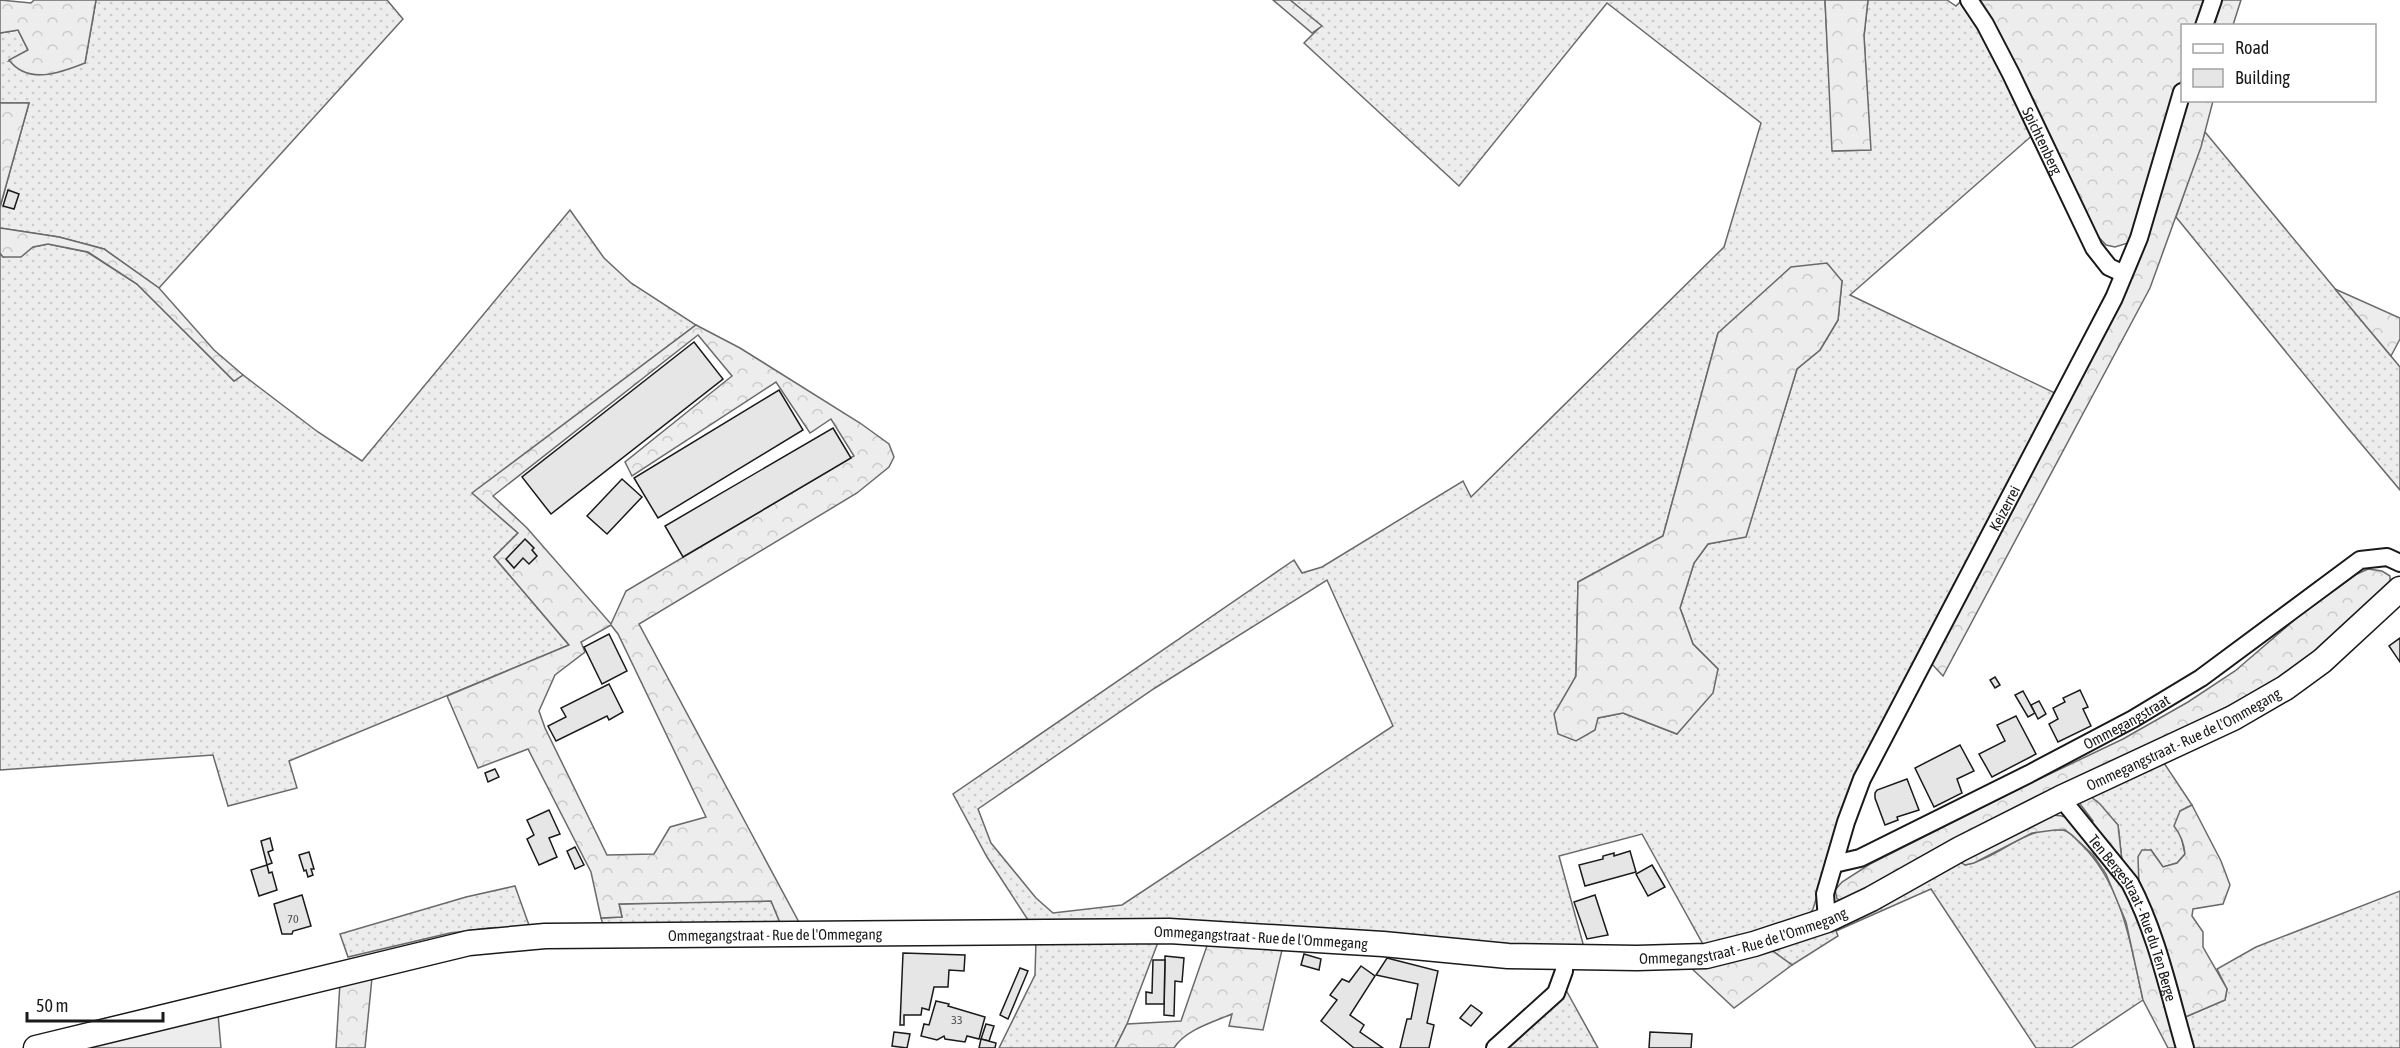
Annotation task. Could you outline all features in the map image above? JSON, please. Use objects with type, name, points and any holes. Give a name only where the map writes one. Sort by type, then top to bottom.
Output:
[{"type":"main road","name":"Ommegangstraat - Rue de l'Ommegang","points":[[36,1048],[469,943],[545,936],[1169,931],[1383,944],[1483,955],[1564,958],[1706,956],[1754,944],[1827,920],[2061,798],[2223,723],[2285,688],[2322,661],[2400,589]]},
{"type":"street","name":"Spichtenberg","points":[[1969,0],[1985,24],[2011,74],[2094,248],[2109,267],[2122,273]]},
{"type":"street","points":[[2205,24],[2213,0]]},
{"type":"street","name":"Keizerrei","points":[[1827,920],[1825,894],[1862,779],[2114,298],[2122,273],[2139,238],[2181,95]]},
{"type":"street","name":"Ommegangstraat","points":[[1834,864],[1860,858],[2133,719],[2201,678],[2360,560],[2387,557],[2400,563]]},
{"type":"street","name":"Ten Bergestraat - Rue du Ten Berge","points":[[2061,798],[2130,883],[2138,898],[2150,927],[2185,1048]]},
{"type":"street","points":[[1495,1048],[1556,993],[1564,971],[1564,958]]},
{"type":"green space","points":[[0,0],[31,3],[34,0],[96,0],[85,63],[45,75],[35,75],[17,68],[9,60],[28,50],[18,30],[0,33]]},
{"type":"green space","points":[[96,0],[387,0],[403,19],[159,288],[104,249],[59,237],[0,228],[0,207],[29,103],[0,103],[0,33],[18,30],[28,50],[9,61],[85,63]]},
{"type":"green space","points":[[1273,0],[1290,0],[1322,26],[1312,33]]},
{"type":"green space","points":[[1290,0],[1825,0],[1833,151],[1870,150],[1864,36],[1868,0],[1947,0],[1956,6],[1962,0],[1986,36],[2035,133],[1850,295],[2057,394],[1846,803],[1813,909],[1807,918],[1704,946],[1642,834],[1559,856],[1585,951],[1030,923],[987,857],[953,794],[1294,560],[1302,573],[1322,567],[1463,481],[1471,497],[1724,247],[1761,123],[1607,3],[1459,186],[1304,43],[1321,26]],"holes":[[[1842,281],[1838,320],[1820,350],[1797,369],[1746,536],[1708,544],[1694,563],[1680,608],[1693,644],[1718,669],[1677,734],[1623,713],[1598,718],[1569,692],[1576,676],[1578,582],[1663,536],[1718,333]],[[1327,580],[1393,726],[1122,905],[1053,913],[1036,898],[991,843],[978,809],[1155,688]]]},
{"type":"green space","points":[[1825,0],[1868,0],[1864,36],[1871,150],[1832,151]]},
{"type":"green space","points":[[1978,0],[2209,0],[2199,24],[2181,24],[2181,81],[2160,152],[2128,243],[2115,247],[2106,245],[2093,231]]},
{"type":"green space","points":[[2218,0],[2241,0],[2233,24],[2209,24]]},
{"type":"green space","points":[[2185,102],[2213,102],[2201,147],[2150,288],[1943,676],[1930,662],[2066,400]]},
{"type":"green space","points":[[0,103],[29,103],[0,207]]},
{"type":"green space","points":[[2205,132],[2400,367],[2400,490],[2176,217]]},
{"type":"green space","points":[[570,210],[604,258],[631,283],[696,325],[473,493],[518,533],[494,557],[569,645],[289,761],[297,788],[228,806],[213,755],[0,770],[0,253],[3,257],[48,244],[87,252],[137,284],[234,381],[243,375],[318,432],[362,461]]},
{"type":"green space","points":[[0,228],[59,237],[104,249],[159,288],[214,350],[243,375],[234,381],[137,284],[88,252],[48,244],[33,247],[21,257],[3,257],[0,253]]},
{"type":"green space","points":[[1827,263],[1842,281],[1838,320],[1820,350],[1797,369],[1746,537],[1708,544],[1694,563],[1680,608],[1693,644],[1718,669],[1713,693],[1677,734],[1623,713],[1598,718],[1595,730],[1576,741],[1558,734],[1554,714],[1576,676],[1578,582],[1663,536],[1718,333],[1791,267]]},
{"type":"green space","points":[[2335,289],[2400,318],[2400,339],[2391,356]]},
{"type":"green space","points":[[696,325],[740,348],[860,423],[889,444],[894,457],[889,467],[857,493],[639,624],[801,926],[781,925],[771,901],[619,904],[622,917],[601,918],[591,872],[528,749],[478,768],[447,696],[569,645],[494,557],[518,533],[472,493]],"holes":[[[698,335],[732,376],[625,462],[632,476],[776,382],[810,433],[831,419],[854,456],[626,591],[611,624],[527,528],[493,496]],[[611,625],[618,634],[706,817],[670,827],[654,854],[607,855],[545,728],[539,711],[555,675],[585,652],[581,642]]]},
{"type":"green space","points":[[2368,569],[2382,571],[2390,576],[2390,586],[2327,647],[2276,682],[1845,901],[1837,899],[1835,890],[1842,882],[1870,864],[2123,739],[2188,702],[2235,671],[2299,616],[2357,574]]},
{"type":"green space","points":[[2162,760],[2192,805],[2180,811],[2181,836],[2185,854],[2177,863],[2163,867],[2151,850],[2139,886],[2122,861],[2118,825],[2090,796]]},
{"type":"green space","points":[[2090,796],[2118,825],[2122,861],[2181,1048],[2168,1048],[2143,1000],[2126,922],[2106,874],[2093,855],[2072,835],[2065,830],[2032,833],[1974,863],[1965,865],[1962,863],[1961,856],[2046,816],[2058,815],[2067,818],[2084,829],[2093,821],[2077,800]]},
{"type":"green space","points":[[2192,805],[2221,861],[2230,885],[2223,904],[2193,909],[2192,916],[2203,932],[2203,947],[2227,989],[2225,1000],[2183,1018],[2139,886],[2138,857],[2142,850],[2151,850],[2163,867],[2177,863],[2185,854],[2182,839],[2174,826],[2180,811]]},
{"type":"green space","points":[[2045,830],[2063,830],[2071,834],[2095,860],[2107,878],[2123,917],[2143,1000],[2071,1048],[2036,1048],[1931,889],[1836,931],[1838,936],[1792,965],[1770,949],[1961,856],[1965,865],[1976,862],[2024,837]]},
{"type":"green space","points":[[515,886],[530,928],[489,928],[450,933],[348,957],[340,934],[466,897]]},
{"type":"green space","points":[[2400,891],[2400,1048],[2193,1048],[2183,1018],[2225,1000],[2227,989],[2217,969],[2256,947]]},
{"type":"green space","points":[[771,900],[781,925],[604,928],[601,918],[622,917],[619,904]]},
{"type":"green space","points":[[1160,937],[1127,1024],[1115,1048],[999,1048],[1035,975],[1036,940]]},
{"type":"green space","points":[[1209,940],[1283,946],[1263,1030],[1229,1026],[1232,1014],[1192,1031],[1174,1048],[1115,1048],[1127,1024],[1181,1021]]},
{"type":"green space","points":[[1770,949],[1792,965],[1734,1008],[1689,966]]},
{"type":"green space","points":[[372,978],[365,1048],[336,1048],[340,983]]},
{"type":"green space","points":[[1566,990],[1598,1048],[1502,1048]]},
{"type":"shaded area","points":[[218,1014],[221,1048],[68,1048]]},
{"type":"building","points":[[8,190],[19,194],[14,209],[3,206]]},
{"type":"building","points":[[694,342],[723,379],[551,514],[522,477]]},
{"type":"building","points":[[779,390],[803,430],[658,518],[634,478]]},
{"type":"building","points":[[833,428],[851,458],[683,557],[665,526]]},
{"type":"building","points":[[622,479],[642,497],[607,534],[587,516]]},
{"type":"building","points":[[525,539],[534,548],[532,550],[537,556],[529,564],[523,558],[514,568],[506,559]]},
{"type":"building","points":[[609,634],[627,671],[602,684],[584,647]]},
{"type":"building","points":[[2400,638],[2400,662],[2389,646]]},
{"type":"building","points":[[1995,677],[2000,685],[1995,688],[1990,680]]},
{"type":"building","points":[[609,684],[623,712],[609,720],[607,716],[556,741],[548,726],[566,717],[561,708]]},
{"type":"building","points":[[2080,690],[2088,707],[2083,709],[2091,726],[2058,742],[2049,724],[2058,719],[2053,708],[2065,702],[2063,698]]},
{"type":"building","points":[[2023,691],[2035,713],[2028,717],[2015,695]]},
{"type":"building","points":[[2039,701],[2046,714],[2038,719],[2031,705]]},
{"type":"building","points":[[2016,716],[2036,754],[1992,777],[1979,754],[2005,741],[1997,725]]},
{"type":"building","points":[[1960,745],[1974,771],[1957,779],[1962,793],[1934,807],[1915,768]]},
{"type":"building","points":[[495,769],[499,777],[488,782],[485,773]]},
{"type":"building","points":[[1907,779],[1919,810],[1897,817],[1898,820],[1885,825],[1875,793],[1877,790]]},
{"type":"building","points":[[549,810],[560,834],[549,838],[557,857],[539,865],[527,839],[534,835],[527,820]]},
{"type":"building","points":[[270,838],[273,850],[268,852],[272,863],[267,865],[261,841]]},
{"type":"building","points":[[575,847],[584,865],[575,869],[567,851]]},
{"type":"building","points":[[1630,851],[1636,872],[1585,886],[1579,865],[1603,859],[1603,856],[1614,853],[1614,856]]},
{"type":"building","points":[[309,852],[314,869],[311,869],[313,875],[308,877],[299,855]]},
{"type":"building","points":[[267,865],[269,873],[272,872],[277,890],[259,896],[251,870]]},
{"type":"building","points":[[1652,865],[1665,887],[1648,896],[1636,874]]},
{"type":"building","points":[[302,895],[311,926],[293,931],[292,934],[282,934],[274,904]]},
{"type":"building","points":[[1595,895],[1608,935],[1587,939],[1574,902]]},
{"type":"building","points":[[903,953],[965,955],[964,971],[949,970],[948,987],[934,987],[929,1010],[922,1008],[921,1015],[904,1015],[904,1025],[900,1025]]},
{"type":"building","points":[[1304,954],[1321,959],[1319,970],[1301,965]]},
{"type":"building","points":[[1165,956],[1184,958],[1182,982],[1175,981],[1174,1016],[1164,1015]]},
{"type":"building","points":[[1387,958],[1438,971],[1427,1023],[1434,1025],[1429,1048],[1400,1048],[1407,1019],[1411,1019],[1418,984],[1376,975]]},
{"type":"building","points":[[1153,960],[1165,960],[1164,1004],[1146,1004],[1146,992],[1152,993]]},
{"type":"building","points":[[1361,966],[1375,976],[1350,1015],[1364,1025],[1360,1032],[1383,1048],[1354,1048],[1321,1021],[1337,1000],[1330,995],[1342,979],[1349,982]]},
{"type":"building","points":[[1020,968],[1028,971],[1008,1019],[1000,1015]]},
{"type":"building","points":[[936,1001],[985,1017],[979,1039],[967,1036],[965,1042],[945,1039],[944,1036],[937,1040],[921,1036],[924,1024],[929,1025]]},
{"type":"building","points":[[1471,1005],[1482,1013],[1471,1026],[1460,1018]]},
{"type":"building","points":[[986,1024],[994,1026],[989,1041],[981,1039]]},
{"type":"building","points":[[894,1032],[910,1034],[907,1048],[892,1046]]},
{"type":"building","points":[[1650,1032],[1692,1034],[1691,1048],[1649,1048]]},
{"type":"building","points":[[981,1039],[996,1043],[995,1048],[979,1048]]}]
